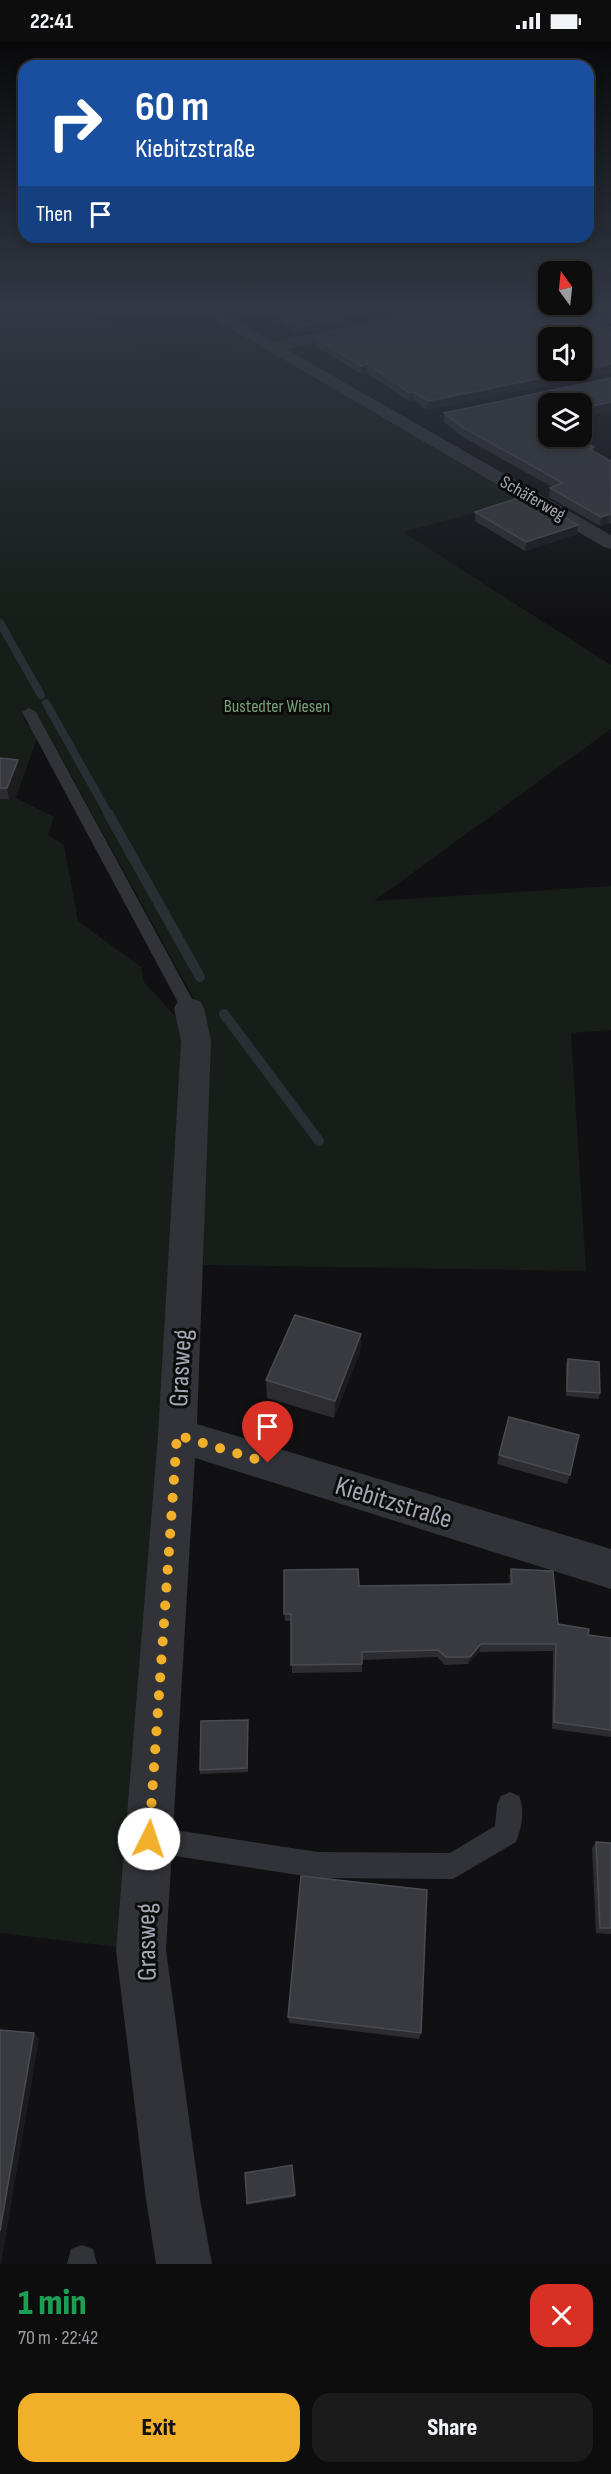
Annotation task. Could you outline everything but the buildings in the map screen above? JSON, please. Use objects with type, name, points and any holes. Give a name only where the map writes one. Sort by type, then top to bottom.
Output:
[{"type":"street","name":"Schäferweg","points":[[385,413],[611,543]]},
{"type":"street","points":[[403,423],[426,418]]},
{"type":"street","name":"Grasweg","points":[[184,2264],[173,2199],[141,1950],[177,1435],[196,1041],[189,1008]]},
{"type":"street","name":"Kiebitzstraße","points":[[177,1435],[611,1569]]},
{"type":"lane","points":[[29,712],[189,1008]]},
{"type":"lane","points":[[149,1839],[318,1865],[453,1866],[507,1833],[510,1805]]},
{"type":"green space","name":"Bustedter Wiesen","points":[[0,413],[374,413],[524,500],[403,532],[611,665],[611,729],[374,901],[611,886],[611,1030],[571,1033],[586,1271],[203,1265],[206,1021],[38,715],[23,718],[37,738],[16,798],[54,817],[48,835],[64,845],[78,921],[141,967],[144,982],[182,1024],[161,1515],[126,1948],[0,1933]]},
{"type":"waterway","points":[[0,623],[41,695]]},
{"type":"waterway","points":[[46,703],[109,815]]},
{"type":"waterway","points":[[108,813],[200,977]]},
{"type":"waterway","points":[[224,1014],[319,1141]]},
{"type":"route","points":[[149,1839],[177,1435],[268,1463]]}]
